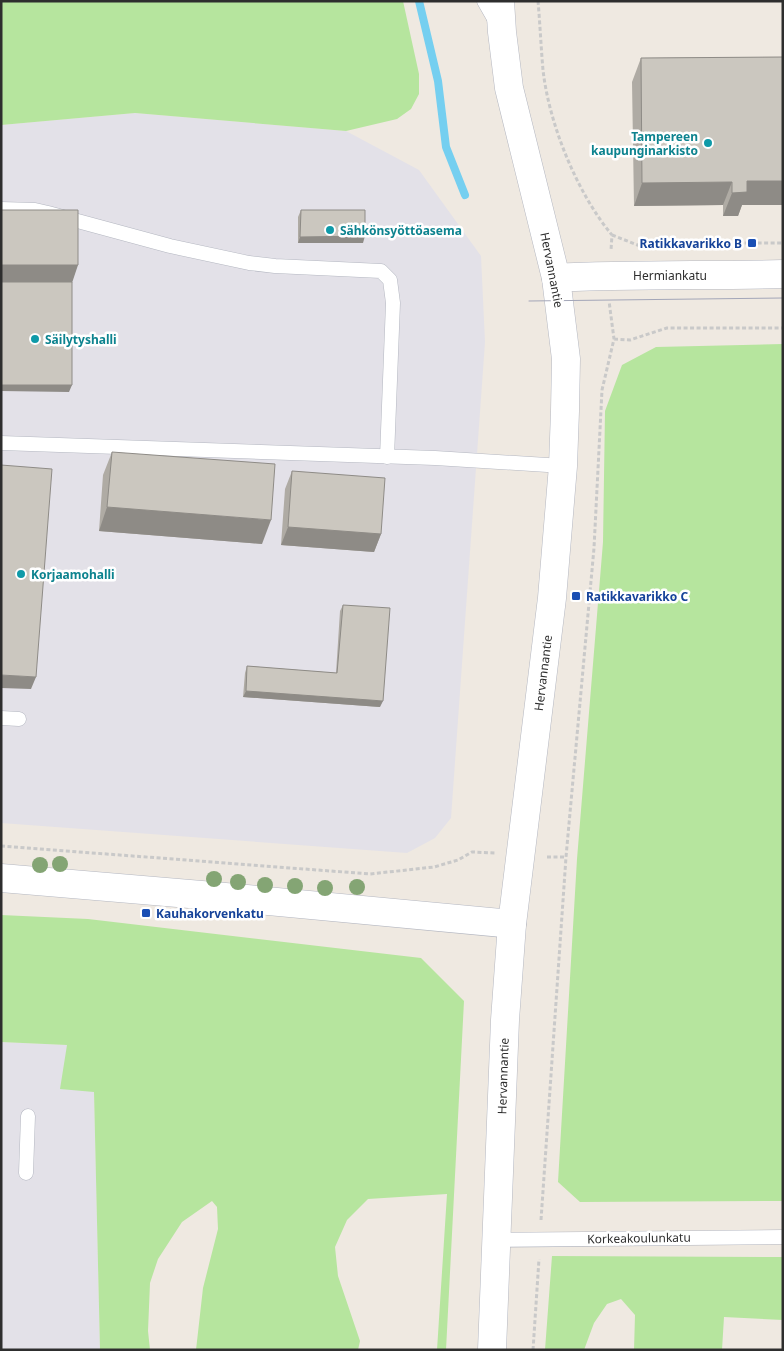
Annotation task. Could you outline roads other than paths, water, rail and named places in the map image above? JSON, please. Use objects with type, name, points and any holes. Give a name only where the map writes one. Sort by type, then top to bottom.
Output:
[{"type":"main road","name":"Hervannantie","points":[[492,1350],[505,1020],[512,924],[552,598],[566,411],[566,359],[556,278],[510,97],[500,1]]},
{"type":"main road","name":"Hermiankatu","points":[[556,278],[608,275],[719,276],[783,274]]},
{"type":"main road","points":[[1,878],[225,896],[512,924]]},
{"type":"lane","points":[[484,1],[502,32]]},
{"type":"lane","points":[[1,209],[35,210],[170,246],[249,263],[380,272],[390,280],[393,303],[387,457]]},
{"type":"lane","points":[[1,443],[387,457],[563,466]]},
{"type":"lane","points":[[1,718],[20,719]]},
{"type":"lane","points":[[26,1173],[28,1116]]},
{"type":"lane","name":"Korkeakoulunkatu","points":[[496,1240],[783,1237]]},
{"type":"waterway","points":[[419,1],[438,81],[446,147],[465,195]]},
{"type":"tram line","points":[[529,301],[783,298]]},
{"type":"place","name":"Tampereen kaupunginarkisto","points":[[708,143]]},
{"type":"place","name":"Sähkönsyöttöasema","points":[[330,230]]},
{"type":"place","name":"Ratikkavarikko B","points":[[752,243]]},
{"type":"place","name":"Säilytyshalli","points":[[35,339]]},
{"type":"place","name":"Korjaamohalli","points":[[21,574]]},
{"type":"place","name":"Ratikkavarikko C","points":[[576,596]]},
{"type":"place","name":"Kauhakorvenkatu","points":[[146,913]]}]
